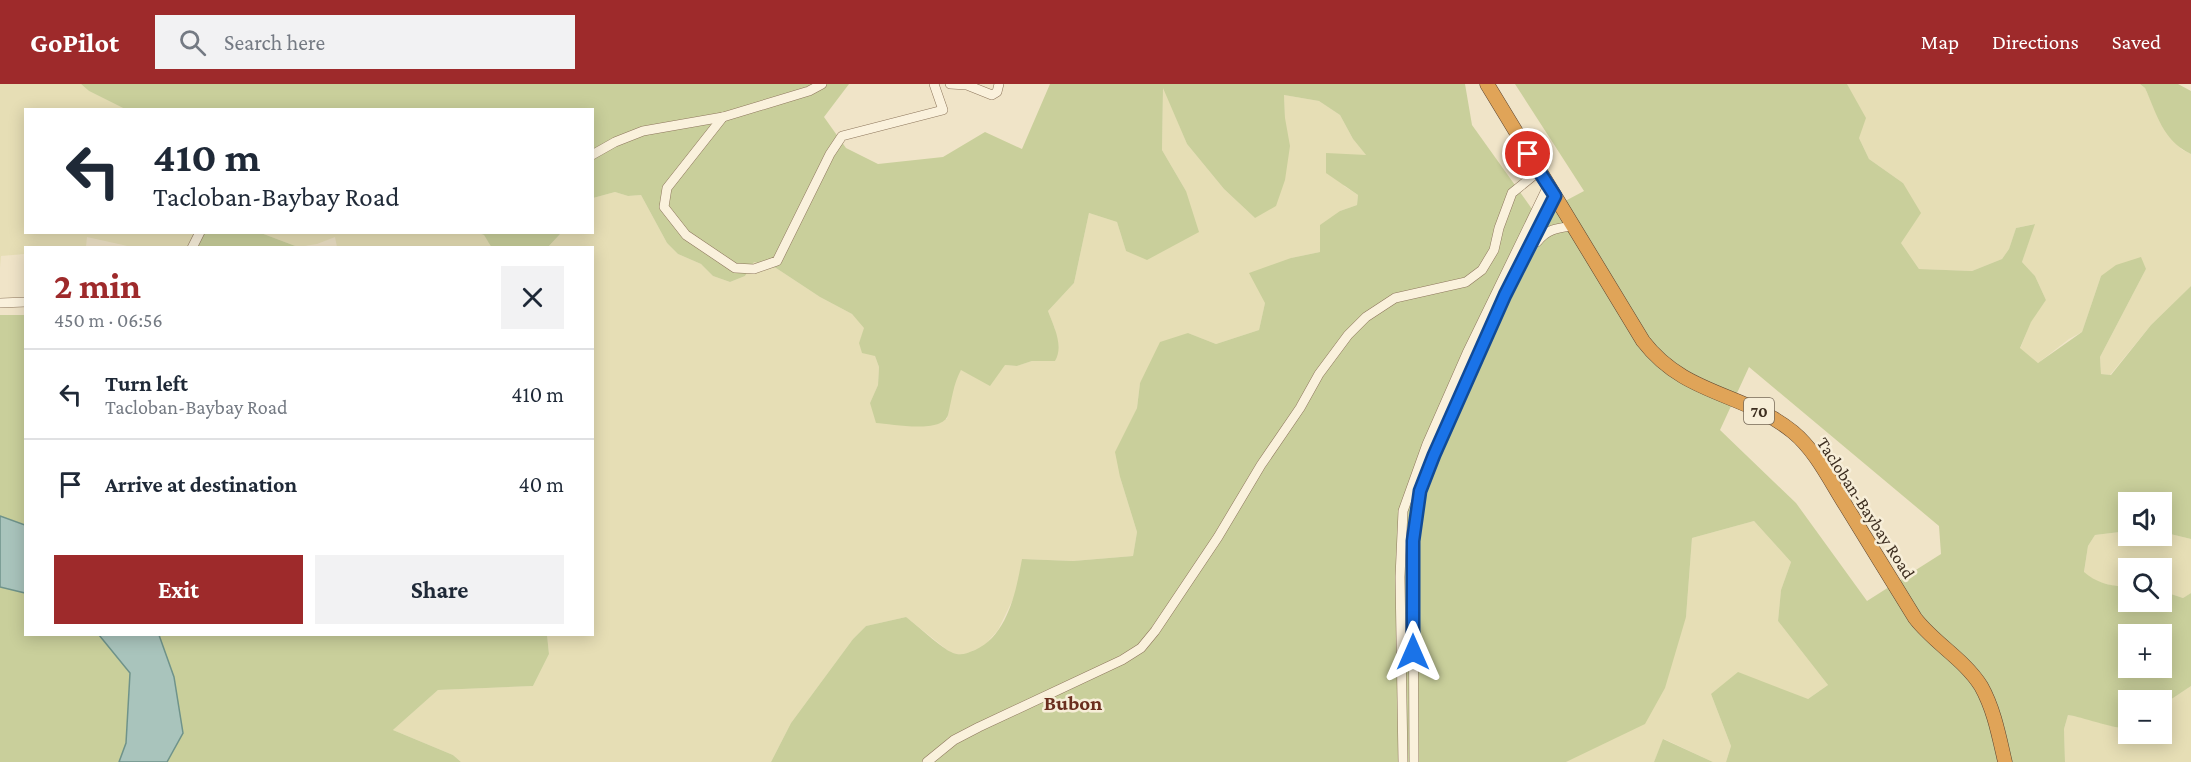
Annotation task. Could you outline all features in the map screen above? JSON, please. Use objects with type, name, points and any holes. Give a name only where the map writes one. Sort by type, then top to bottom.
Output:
[{"type":"highway","name":"Tacloban-Baybay Road","points":[[1487,84],[1643,341],[1666,366],[1694,384],[1769,415],[1805,444],[1925,632],[1961,663],[1980,684],[1991,708],[2005,762]]},
{"type":"street","points":[[594,154],[643,130],[723,117],[809,91],[822,84]]},
{"type":"street","points":[[723,117],[667,188],[664,207],[686,236],[735,268],[754,268],[777,261],[830,154],[842,136],[943,110],[934,84]]},
{"type":"street","points":[[951,84],[968,85],[992,95],[997,92],[999,84]]},
{"type":"street","points":[[927,762],[954,740],[1122,660],[1141,648],[1155,631],[1218,537],[1319,374],[1348,335],[1366,317],[1395,298],[1466,282],[1482,270],[1494,250],[1498,228],[1512,193],[1539,171]]},
{"type":"street","points":[[1522,261],[1551,191]]},
{"type":"street","points":[[1403,762],[1400,577],[1403,510],[1427,444],[1551,191]]},
{"type":"street","points":[[1414,762],[1413,541],[1420,491],[1501,292],[1543,233],[1551,229],[1573,226]]},
{"type":"street","points":[[0,303],[24,302]]},
{"type":"shaded area","points":[[0,84],[81,84],[89,91],[123,108],[24,108],[24,234],[196,234],[190,246],[128,246],[87,237],[86,246],[24,246],[24,254],[1,256],[0,268]]},
{"type":"shaded area","points":[[1847,84],[2140,84],[2145,88],[2181,149],[2191,154],[2191,286],[2151,325],[2110,375],[2101,374],[2100,357],[2146,269],[2101,276],[2082,332],[2038,363],[2020,349],[2031,321],[2046,300],[2035,276],[2022,262],[2034,224],[2016,228],[2009,249],[2002,259],[1972,271],[1919,269],[1901,243],[1903,183],[1869,159],[1859,138]]},
{"type":"shaded area","points":[[1163,86],[1187,144],[1224,189],[1255,218],[1285,118],[1284,95],[1319,101],[1340,115],[1353,139],[1367,156],[1344,186],[1358,195],[1357,205],[1340,211],[1320,252],[1291,258],[1265,303],[1259,330],[1216,344],[1188,333],[1140,383],[1137,408],[1127,429],[1120,477],[1137,532],[1133,556],[1073,561],[1023,559],[1015,595],[998,630],[984,646],[963,655],[951,653],[906,617],[866,626],[853,639],[791,723],[771,762],[461,762],[453,755],[393,730],[438,690],[533,686],[549,654],[547,636],[594,636],[594,246],[549,246],[560,234],[594,234],[594,198],[615,192],[628,196],[641,195],[667,243],[678,254],[701,264],[713,276],[730,282],[745,276],[754,262],[776,268],[820,297],[852,314],[865,328],[859,343],[875,356],[879,367],[878,385],[870,403],[947,419],[953,384],[961,370],[1005,365],[1017,366],[1032,361],[1055,361],[1055,329],[1048,311],[1074,283],[1089,213],[1117,222],[1126,251],[1186,191],[1162,150]]},
{"type":"shaded area","points":[[264,234],[481,234],[491,246],[337,246],[335,237],[317,244],[295,246]]},
{"type":"shaded area","points":[[1754,521],[1791,562],[1781,590],[1778,621],[1828,685],[1808,699],[1711,694],[1731,746],[1726,762],[1713,762],[1664,739],[1654,762],[1566,762],[1686,617],[1692,538]]},
{"type":"shaded area","points":[[2118,532],[2118,546],[2172,546],[2172,534],[2191,539],[2191,593],[2183,598],[2172,594],[2172,558],[2118,558],[2118,587],[2095,581],[2084,573],[2088,546],[2095,535]]},
{"type":"shaded area","points":[[2191,686],[2191,762],[2065,762],[2064,729],[2068,715],[2118,728],[2118,744],[2172,744],[2172,699]]},
{"type":"green space","points":[[81,84],[849,84],[824,117],[846,148],[878,164],[943,157],[985,132],[1022,149],[1050,84],[1465,84],[1472,125],[1537,216],[1584,191],[1515,84],[1847,84],[1866,118],[1859,138],[1869,159],[1903,183],[1921,213],[1901,243],[1919,269],[1972,271],[2002,259],[2009,249],[2016,228],[2035,224],[2022,262],[2035,276],[2046,300],[2031,322],[2020,348],[2038,363],[2082,332],[2101,276],[2116,265],[2141,257],[2146,269],[2100,357],[2101,374],[2111,375],[2151,325],[2191,286],[2191,539],[2172,534],[2172,492],[2118,492],[2118,532],[2095,535],[2088,546],[2084,572],[2094,579],[2118,586],[2118,612],[2172,612],[2172,594],[2183,598],[2191,593],[2191,686],[2172,699],[2172,690],[2118,690],[2118,727],[2068,715],[2064,729],[2065,762],[1726,762],[1731,746],[1711,694],[1738,672],[1808,699],[1828,685],[1778,621],[1781,590],[1791,562],[1754,521],[1692,538],[1686,617],[1665,688],[1645,724],[1566,762],[771,762],[791,723],[853,639],[866,626],[906,617],[948,650],[956,654],[964,654],[986,643],[1003,623],[1017,585],[1022,559],[1073,561],[1133,556],[1137,532],[1120,477],[1115,452],[1137,408],[1140,383],[1160,342],[1188,333],[1216,344],[1259,330],[1265,303],[1249,273],[1291,258],[1320,252],[1320,225],[1340,211],[1357,205],[1358,195],[1326,173],[1326,153],[1366,155],[1353,139],[1340,115],[1319,101],[1284,95],[1290,146],[1285,180],[1276,206],[1255,218],[1224,189],[1187,144],[1163,88],[1162,150],[1186,191],[1199,232],[1147,260],[1126,251],[1117,222],[1089,213],[1074,283],[1048,311],[1059,349],[1055,361],[1032,361],[1017,366],[1005,365],[990,386],[961,370],[954,387],[948,415],[944,421],[927,426],[916,426],[876,423],[870,403],[878,385],[879,367],[875,356],[862,353],[859,343],[864,328],[852,314],[820,297],[776,268],[754,262],[745,276],[730,282],[713,276],[701,264],[678,254],[667,243],[641,195],[628,196],[615,192],[594,198],[594,108],[123,108],[89,91]],"holes":[[[1749,367],[1939,526],[1941,554],[1867,601],[1796,503],[1720,430]]]},
{"type":"green space","points":[[2140,84],[2178,84],[2191,91],[2191,154],[2167,134],[2145,88]]},
{"type":"green space","points":[[195,234],[264,234],[295,246],[190,246]]},
{"type":"green space","points":[[481,234],[560,234],[549,246],[491,246]]},
{"type":"green space","points":[[0,315],[24,315],[24,525],[0,516]]},
{"type":"green space","points":[[0,587],[24,593],[24,636],[100,636],[130,673],[126,743],[119,762],[0,762]]},
{"type":"green space","points":[[159,636],[547,636],[549,654],[533,686],[438,690],[393,730],[453,755],[461,762],[167,762],[183,733],[174,677]]},
{"type":"green space","points":[[1663,739],[1713,762],[1654,762]]},
{"type":"water","points":[[0,516],[24,525],[24,593],[0,587]]},
{"type":"water","points":[[100,636],[159,636],[174,677],[183,733],[167,762],[119,762],[126,743],[130,673]]},
{"type":"district","name":"Bubon","points":[[1073,703]]},
{"type":"route","points":[[1413,652],[1413,541],[1420,491],[1505,295],[1555,196],[1528,154]]}]
